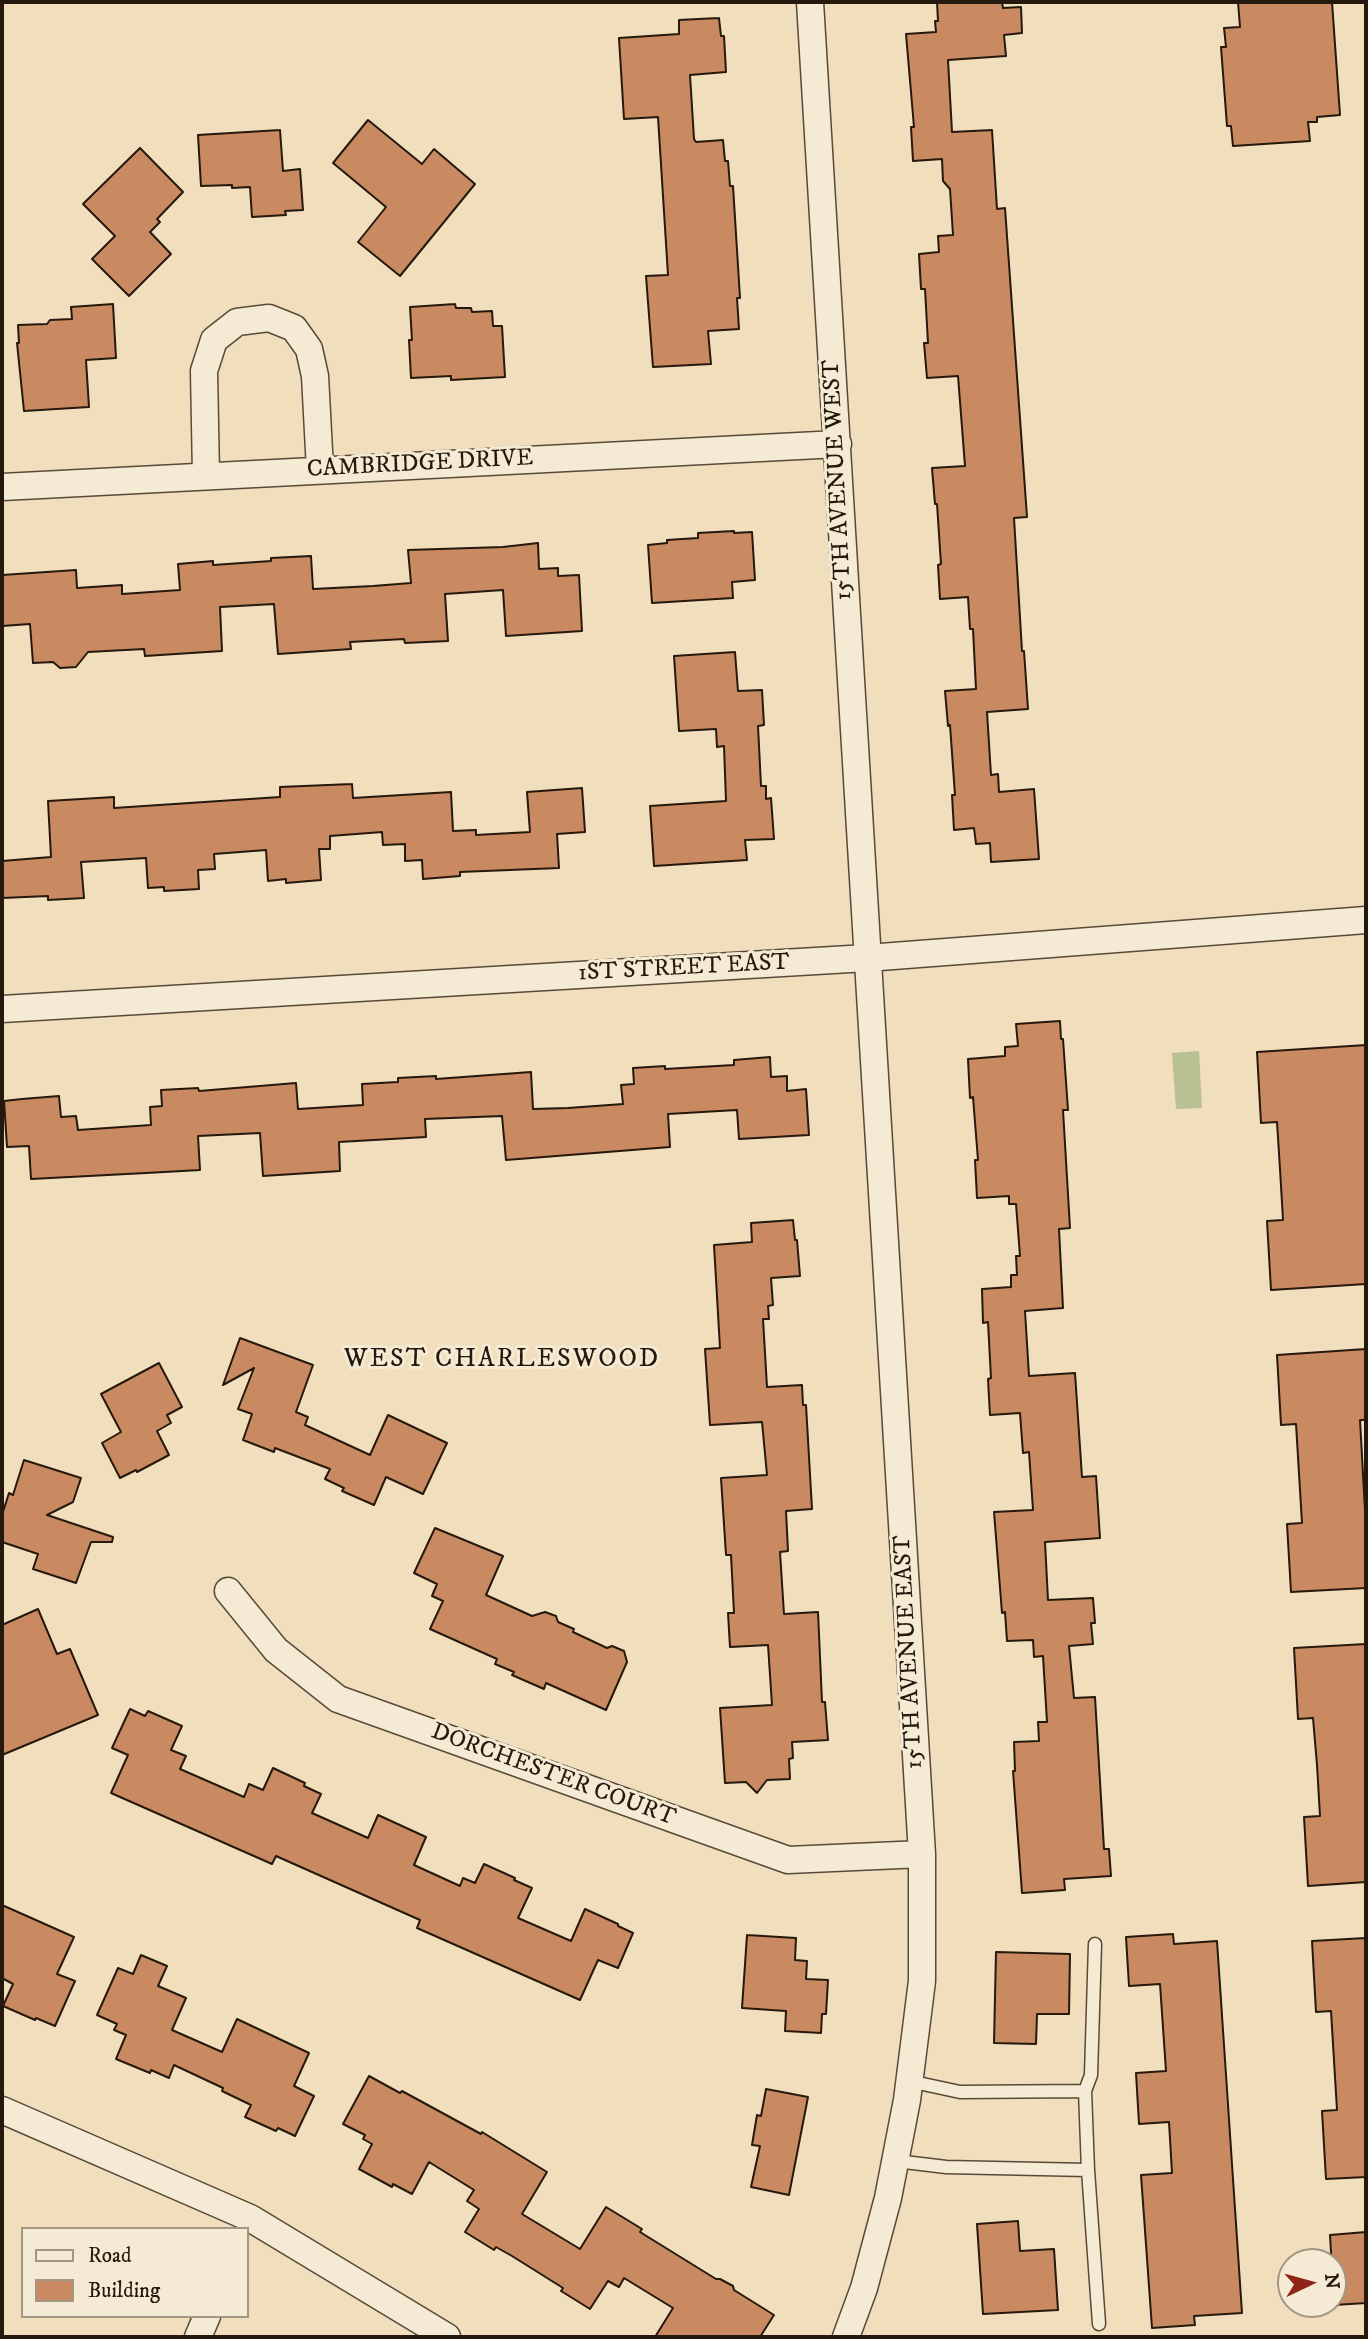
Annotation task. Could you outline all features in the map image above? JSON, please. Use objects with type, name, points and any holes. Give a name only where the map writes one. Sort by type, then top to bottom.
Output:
[{"type":"street","name":"15TH AVENUE WEST","points":[[810,2],[867,958]]},
{"type":"street","points":[[206,476],[204,371],[215,340],[237,323],[269,318],[294,328],[309,349],[315,376],[320,470]]},
{"type":"street","name":"CAMBRIDGE DRIVE","points":[[2,487],[838,444]]},
{"type":"street","name":"1ST STREET EAST","points":[[2,1009],[867,958],[1366,920]]},
{"type":"street","name":"15TH AVENUE EAST","points":[[846,2337],[864,2288],[895,2161],[922,1982],[922,1854],[867,958]]},
{"type":"street","name":"DORCHESTER COURT","points":[[228,1591],[276,1650],[338,1699],[788,1860],[922,1854]]},
{"type":"street","points":[[2,2110],[248,2224],[447,2337]]},
{"type":"street","points":[[198,2337],[206,2318]]},
{"type":"lane","points":[[1095,1944],[1091,2075],[1085,2091],[1099,2324]]},
{"type":"lane","points":[[909,2081],[960,2092],[1085,2091]]},
{"type":"lane","points":[[895,2161],[946,2167],[1088,2169]]},
{"type":"green space","points":[[1199,1051],[1202,1108],[1176,1109],[1172,1053]]},
{"type":"building","points":[[937,2],[1002,2],[1003,8],[1021,7],[1022,33],[1004,35],[1006,56],[948,60],[952,132],[992,130],[997,209],[1005,208],[1027,517],[1014,518],[1028,709],[987,712],[991,775],[998,774],[999,792],[1034,789],[1039,859],[991,862],[990,843],[976,844],[974,828],[954,830],[952,795],[955,795],[945,691],[976,689],[973,629],[970,629],[968,597],[940,599],[938,565],[941,564],[932,468],[965,466],[958,376],[927,378],[924,343],[928,343],[925,289],[921,289],[919,254],[939,252],[938,236],[953,235],[950,189],[943,181],[942,159],[913,161],[911,127],[914,127],[906,34],[936,32]]},
{"type":"building","points":[[1238,2],[1332,2],[1340,115],[1317,117],[1317,122],[1308,122],[1310,141],[1233,146],[1231,126],[1227,126],[1221,47],[1226,47],[1224,28],[1240,27]]},
{"type":"building","points":[[719,18],[721,36],[724,36],[726,72],[690,75],[694,139],[696,142],[723,140],[725,161],[728,161],[730,186],[733,186],[740,298],[737,298],[739,329],[708,331],[711,364],[653,367],[646,276],[668,275],[658,117],[624,119],[619,38],[679,34],[679,20]]},
{"type":"building","points":[[368,120],[422,164],[434,149],[475,184],[400,276],[358,242],[386,207],[333,163]]},
{"type":"building","points":[[280,130],[283,171],[300,169],[303,210],[285,211],[286,215],[252,217],[250,187],[201,186],[198,135]]},
{"type":"building","points":[[140,148],[183,192],[157,219],[160,222],[150,232],[171,254],[129,296],[92,259],[115,236],[83,204]]},
{"type":"building","points":[[113,304],[116,358],[86,360],[89,407],[24,411],[17,343],[18,325],[47,324],[50,320],[72,319],[71,307]]},
{"type":"building","points":[[455,304],[456,308],[471,308],[472,312],[492,311],[493,326],[502,326],[505,377],[451,380],[451,376],[411,378],[410,307]]},
{"type":"building","points":[[752,532],[755,580],[732,582],[733,598],[652,603],[648,545],[667,543],[667,540],[698,538],[698,533]]},
{"type":"building","points":[[538,543],[539,569],[558,568],[558,576],[579,575],[582,631],[506,636],[503,590],[445,594],[448,641],[405,643],[404,639],[350,642],[351,649],[278,654],[274,604],[220,607],[222,651],[145,656],[144,649],[88,652],[76,667],[60,668],[53,662],[33,663],[30,624],[2,626],[2,575],[76,570],[77,588],[122,585],[122,594],[180,590],[178,564],[213,561],[213,565],[311,556],[313,589],[373,586],[411,583],[408,550],[503,547]]},
{"type":"building","points":[[735,652],[738,691],[762,690],[764,725],[758,726],[761,786],[766,786],[766,799],[771,798],[774,839],[745,840],[747,860],[654,866],[650,806],[726,801],[724,746],[717,747],[716,729],[679,731],[674,656]]},
{"type":"building","points":[[352,784],[353,798],[451,792],[453,831],[476,830],[476,835],[530,832],[527,792],[582,788],[585,832],[557,834],[559,868],[460,872],[460,876],[423,879],[422,860],[405,861],[405,844],[383,845],[382,832],[330,836],[330,849],[319,849],[321,880],[286,883],[286,879],[268,881],[266,850],[214,854],[215,869],[198,870],[199,889],[164,891],[164,887],[148,888],[146,858],[81,862],[84,898],[2,898],[2,861],[51,857],[48,801],[114,797],[114,808],[280,797],[280,787]]},
{"type":"building","points":[[1060,1021],[1068,1110],[1063,1110],[1070,1228],[1059,1229],[1063,1308],[1025,1311],[1029,1376],[1075,1373],[1082,1477],[1096,1476],[1100,1538],[1045,1542],[1048,1600],[1093,1598],[1093,1644],[1069,1646],[1074,1698],[1095,1697],[1104,1849],[1109,1849],[1111,1876],[1064,1879],[1065,1890],[1022,1893],[1013,1771],[1014,1742],[1039,1741],[1038,1722],[1047,1722],[1043,1656],[1034,1657],[1033,1640],[1007,1641],[1005,1612],[1002,1613],[994,1512],[1033,1510],[1029,1452],[1023,1453],[1020,1413],[990,1415],[988,1322],[983,1323],[982,1289],[1011,1287],[1011,1275],[1017,1275],[1016,1256],[1020,1256],[1016,1204],[1009,1204],[1009,1196],[977,1198],[975,1160],[978,1160],[968,1059],[1005,1056],[1005,1047],[1018,1046],[1016,1024]]},
{"type":"building","points":[[1366,1045],[1366,1284],[1271,1290],[1267,1221],[1283,1220],[1280,1169],[1277,1122],[1261,1123],[1257,1052]]},
{"type":"building","points":[[770,1057],[771,1077],[787,1076],[787,1091],[806,1089],[809,1135],[739,1139],[737,1110],[668,1114],[670,1147],[506,1160],[502,1116],[425,1119],[426,1137],[339,1142],[340,1171],[263,1176],[260,1133],[198,1136],[200,1170],[146,1173],[31,1179],[29,1146],[7,1147],[4,1101],[59,1096],[61,1117],[76,1116],[78,1130],[151,1125],[150,1107],[162,1106],[161,1090],[198,1088],[199,1091],[296,1083],[298,1109],[363,1105],[362,1084],[398,1082],[398,1078],[436,1076],[436,1079],[531,1072],[533,1109],[568,1108],[623,1104],[621,1085],[634,1084],[633,1068],[734,1065],[734,1060]]},
{"type":"building","points":[[793,1220],[800,1276],[771,1278],[773,1305],[768,1306],[769,1319],[763,1319],[767,1387],[802,1385],[803,1405],[806,1405],[812,1509],[786,1511],[788,1551],[780,1552],[784,1614],[818,1612],[822,1702],[825,1702],[828,1740],[792,1742],[790,1779],[767,1780],[757,1793],[746,1782],[725,1783],[720,1708],[772,1705],[768,1645],[730,1647],[728,1613],[734,1613],[731,1555],[726,1555],[721,1478],[767,1475],[762,1422],[710,1425],[705,1349],[720,1348],[714,1245],[752,1242],[751,1223]]},
{"type":"building","points":[[240,1338],[313,1365],[296,1412],[308,1417],[305,1425],[370,1455],[388,1415],[447,1443],[423,1494],[386,1477],[374,1505],[342,1491],[344,1488],[325,1479],[330,1469],[275,1448],[274,1452],[243,1440],[252,1414],[238,1409],[254,1368],[223,1385]]},
{"type":"building","points":[[1366,1349],[1366,1420],[1360,1420],[1366,1528],[1366,1588],[1291,1592],[1287,1524],[1302,1523],[1296,1424],[1281,1425],[1277,1355]]},
{"type":"building","points":[[159,1363],[182,1407],[167,1415],[171,1423],[157,1431],[169,1455],[120,1478],[102,1443],[121,1432],[101,1394]]},
{"type":"building","points":[[24,1460],[81,1478],[73,1502],[47,1515],[113,1537],[112,1542],[91,1542],[76,1583],[33,1569],[38,1554],[2,1542],[2,1515],[9,1493],[13,1495]]},
{"type":"building","points":[[435,1528],[503,1556],[486,1595],[532,1616],[545,1612],[556,1616],[558,1622],[574,1629],[573,1632],[607,1648],[612,1646],[624,1651],[627,1662],[606,1710],[546,1683],[544,1689],[512,1675],[514,1672],[495,1664],[497,1659],[430,1629],[443,1601],[432,1596],[437,1584],[414,1573]]},
{"type":"building","points":[[38,1609],[57,1654],[70,1649],[98,1715],[2,1755],[2,1625]]},
{"type":"building","points":[[1366,1644],[1366,1882],[1308,1886],[1304,1817],[1320,1816],[1317,1765],[1313,1718],[1298,1719],[1294,1648]]},
{"type":"building","points":[[130,1709],[145,1716],[148,1711],[182,1726],[171,1750],[186,1756],[180,1769],[244,1797],[249,1784],[263,1790],[273,1768],[321,1794],[312,1813],[368,1838],[378,1815],[426,1837],[414,1865],[460,1886],[463,1878],[475,1883],[484,1864],[515,1878],[514,1880],[532,1888],[518,1918],[571,1941],[585,1909],[618,1924],[633,1933],[618,1968],[598,1960],[580,2000],[417,1928],[420,1920],[276,1856],[272,1864],[111,1793],[128,1755],[112,1748]]},
{"type":"building","points":[[2,1905],[74,1937],[57,1974],[75,1981],[55,2026],[3,2006],[13,1984],[2,1978]]},
{"type":"building","points":[[1173,1934],[1174,1944],[1217,1941],[1242,2313],[1194,2316],[1195,2325],[1152,2328],[1141,2175],[1172,2173],[1169,2122],[1139,2124],[1136,2073],[1166,2071],[1160,1984],[1129,1986],[1126,1937]]},
{"type":"building","points":[[747,1935],[796,1938],[795,1960],[807,1961],[806,1979],[828,1980],[826,2014],[822,2014],[821,2033],[785,2031],[786,2011],[742,2008]]},
{"type":"building","points":[[1366,1938],[1366,2177],[1326,2179],[1322,2111],[1337,2110],[1331,2011],[1316,2012],[1312,1941]]},
{"type":"building","points":[[996,1952],[1070,1954],[1069,2014],[1037,2014],[1036,2044],[994,2043]]},
{"type":"building","points":[[141,1955],[167,1966],[158,1986],[186,1998],[172,2030],[222,2052],[237,2019],[309,2053],[294,2086],[314,2096],[295,2136],[245,2117],[251,2105],[222,2091],[223,2088],[174,2065],[169,2078],[116,2059],[126,2035],[114,2030],[117,2024],[97,2015],[118,1968],[133,1974]]},
{"type":"building","points":[[369,2076],[481,2134],[482,2132],[547,2172],[522,2214],[580,2249],[606,2207],[642,2229],[640,2232],[716,2279],[733,2286],[734,2290],[774,2315],[760,2337],[655,2337],[673,2308],[624,2278],[619,2287],[608,2281],[590,2309],[561,2291],[563,2288],[512,2256],[496,2247],[494,2250],[465,2232],[479,2209],[467,2201],[474,2190],[429,2162],[412,2194],[393,2184],[392,2187],[359,2169],[372,2144],[363,2139],[365,2135],[343,2124]]},
{"type":"building","points":[[766,2089],[808,2097],[789,2195],[751,2187],[760,2146],[752,2145],[757,2115],[761,2116]]},
{"type":"building","points":[[1018,2221],[1020,2251],[1054,2249],[1058,2310],[983,2314],[977,2224]]},
{"type":"building","points":[[1366,2232],[1366,2303],[1347,2304],[1347,2248],[1331,2248],[1330,2235]]},
{"type":"district","name":"WEST CHARLESWOOD","points":[[502,1361]]}]
